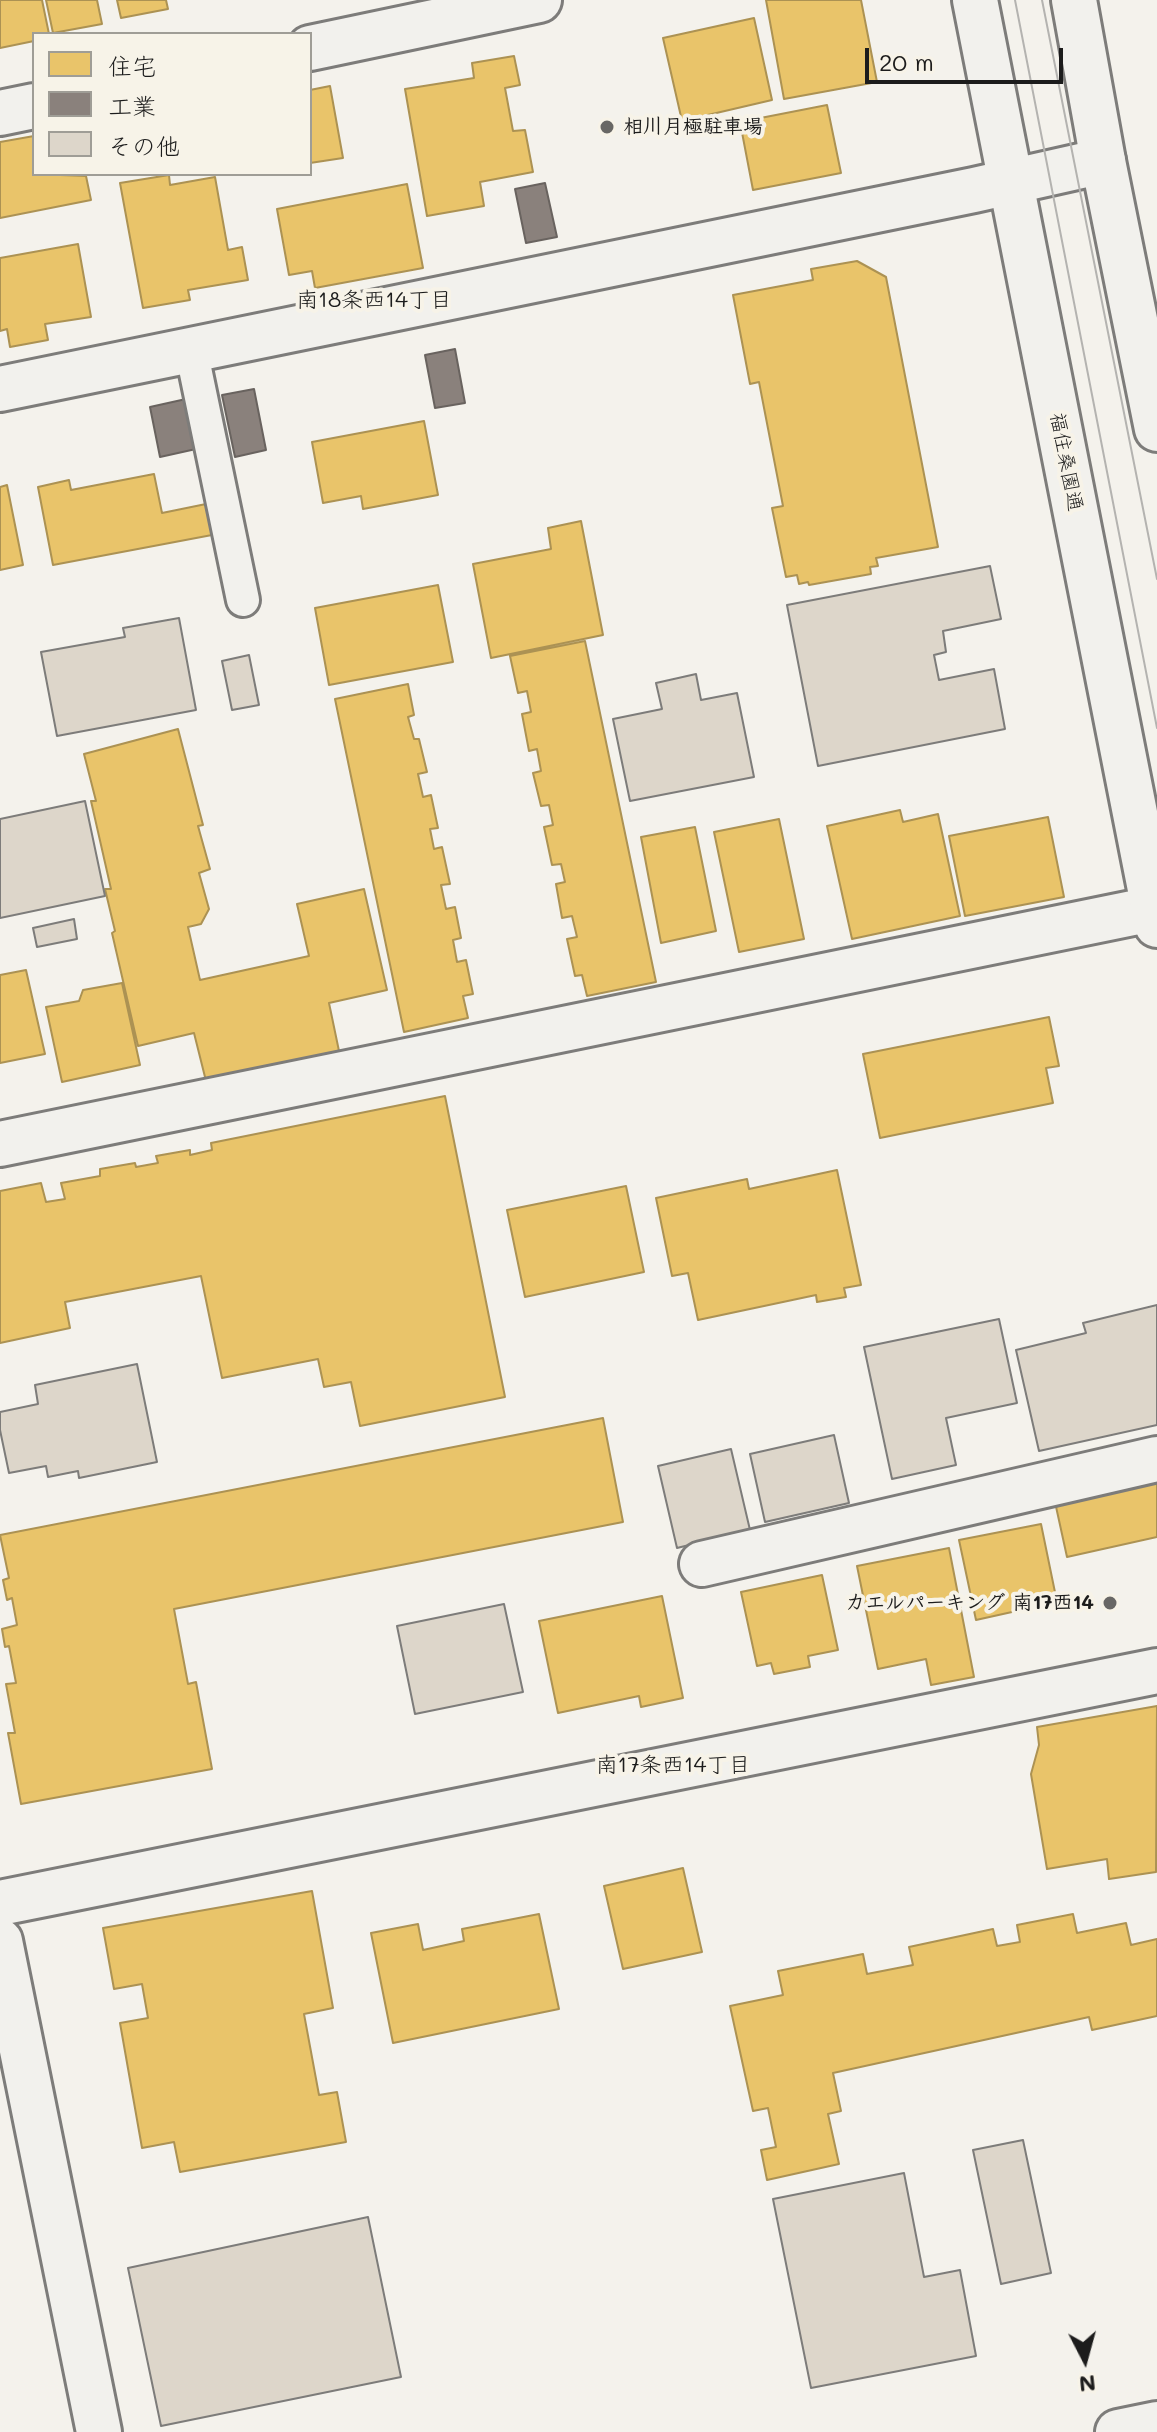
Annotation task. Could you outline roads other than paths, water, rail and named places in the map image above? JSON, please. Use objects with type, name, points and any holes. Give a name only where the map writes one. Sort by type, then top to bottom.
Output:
[{"type":"street","points":[[312,48],[539,0]]},
{"type":"street","name":"福住桑園通","points":[[975,0],[1156,914]]},
{"type":"street","points":[[1074,0],[1157,429]]},
{"type":"street","points":[[0,113],[32,106]]},
{"type":"street","points":[[0,389],[1103,161]]},
{"type":"street","points":[[0,1144],[1156,914]]},
{"type":"street","points":[[702,1564],[1157,1459]]},
{"type":"street","points":[[0,1903],[1157,1671]]},
{"type":"street","points":[[0,1941],[99,2432]]},
{"type":"street","points":[[1118,2432],[1157,2424]]},
{"type":"lane","points":[[191,349],[243,600]]},
{"type":"tram line","points":[[1015,0],[1157,728]]},
{"type":"tram line","points":[[1042,0],[1157,579]]},
{"type":"place","name":"相川月極駐車場","points":[[607,127]]},
{"type":"place","name":"カエルパーキング 南17西14","points":[[1110,1603]]},
{"type":"district","name":"南18条西14丁目","points":[[374,300]]},
{"type":"district","name":"南17条西14丁目","points":[[673,1765]]}]
